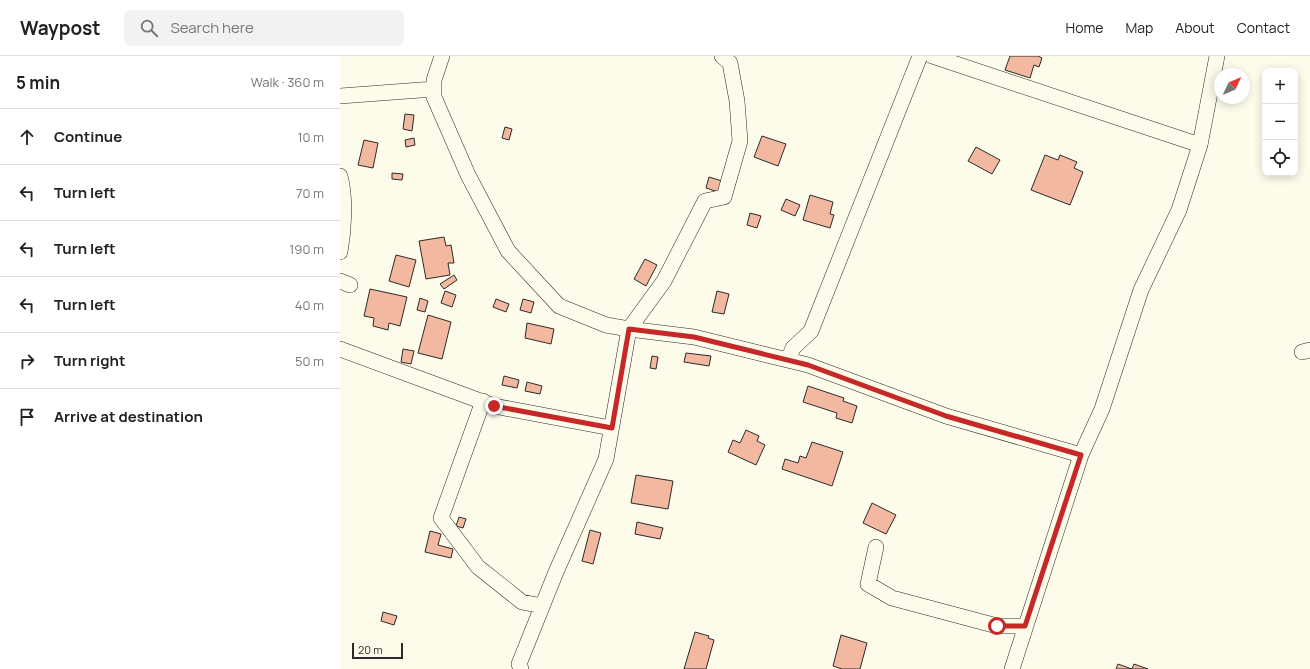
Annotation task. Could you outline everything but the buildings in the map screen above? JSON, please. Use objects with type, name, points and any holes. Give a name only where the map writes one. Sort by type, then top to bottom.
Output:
[{"type":"street","points":[[442,56],[434,80],[434,98],[468,175],[508,251],[559,306],[606,325],[694,337],[808,365],[946,416],[1081,455]]},
{"type":"street","points":[[521,669],[519,664],[542,606],[606,459],[629,329],[664,281],[705,201],[724,197],[740,141],[737,101],[730,64],[722,56]]},
{"type":"street","points":[[788,360],[793,348],[811,331],[920,56]]},
{"type":"street","points":[[932,56],[1200,145]]},
{"type":"street","points":[[1012,669],[1081,455],[1102,409],[1141,290],[1179,210],[1200,145],[1217,56]]},
{"type":"street","points":[[340,96],[434,89]]},
{"type":"street","points":[[340,176],[342,185],[343,235],[340,252]]},
{"type":"street","points":[[340,349],[494,406],[612,428]]},
{"type":"street","points":[[483,401],[441,518],[478,567],[522,602],[542,606]]},
{"type":"street","points":[[876,547],[868,584],[892,598],[997,626],[1025,626]]},
{"type":"route","points":[[494,406],[612,428],[629,329],[694,337],[808,365],[946,416],[1081,455],[1025,626],[997,626]]}]
